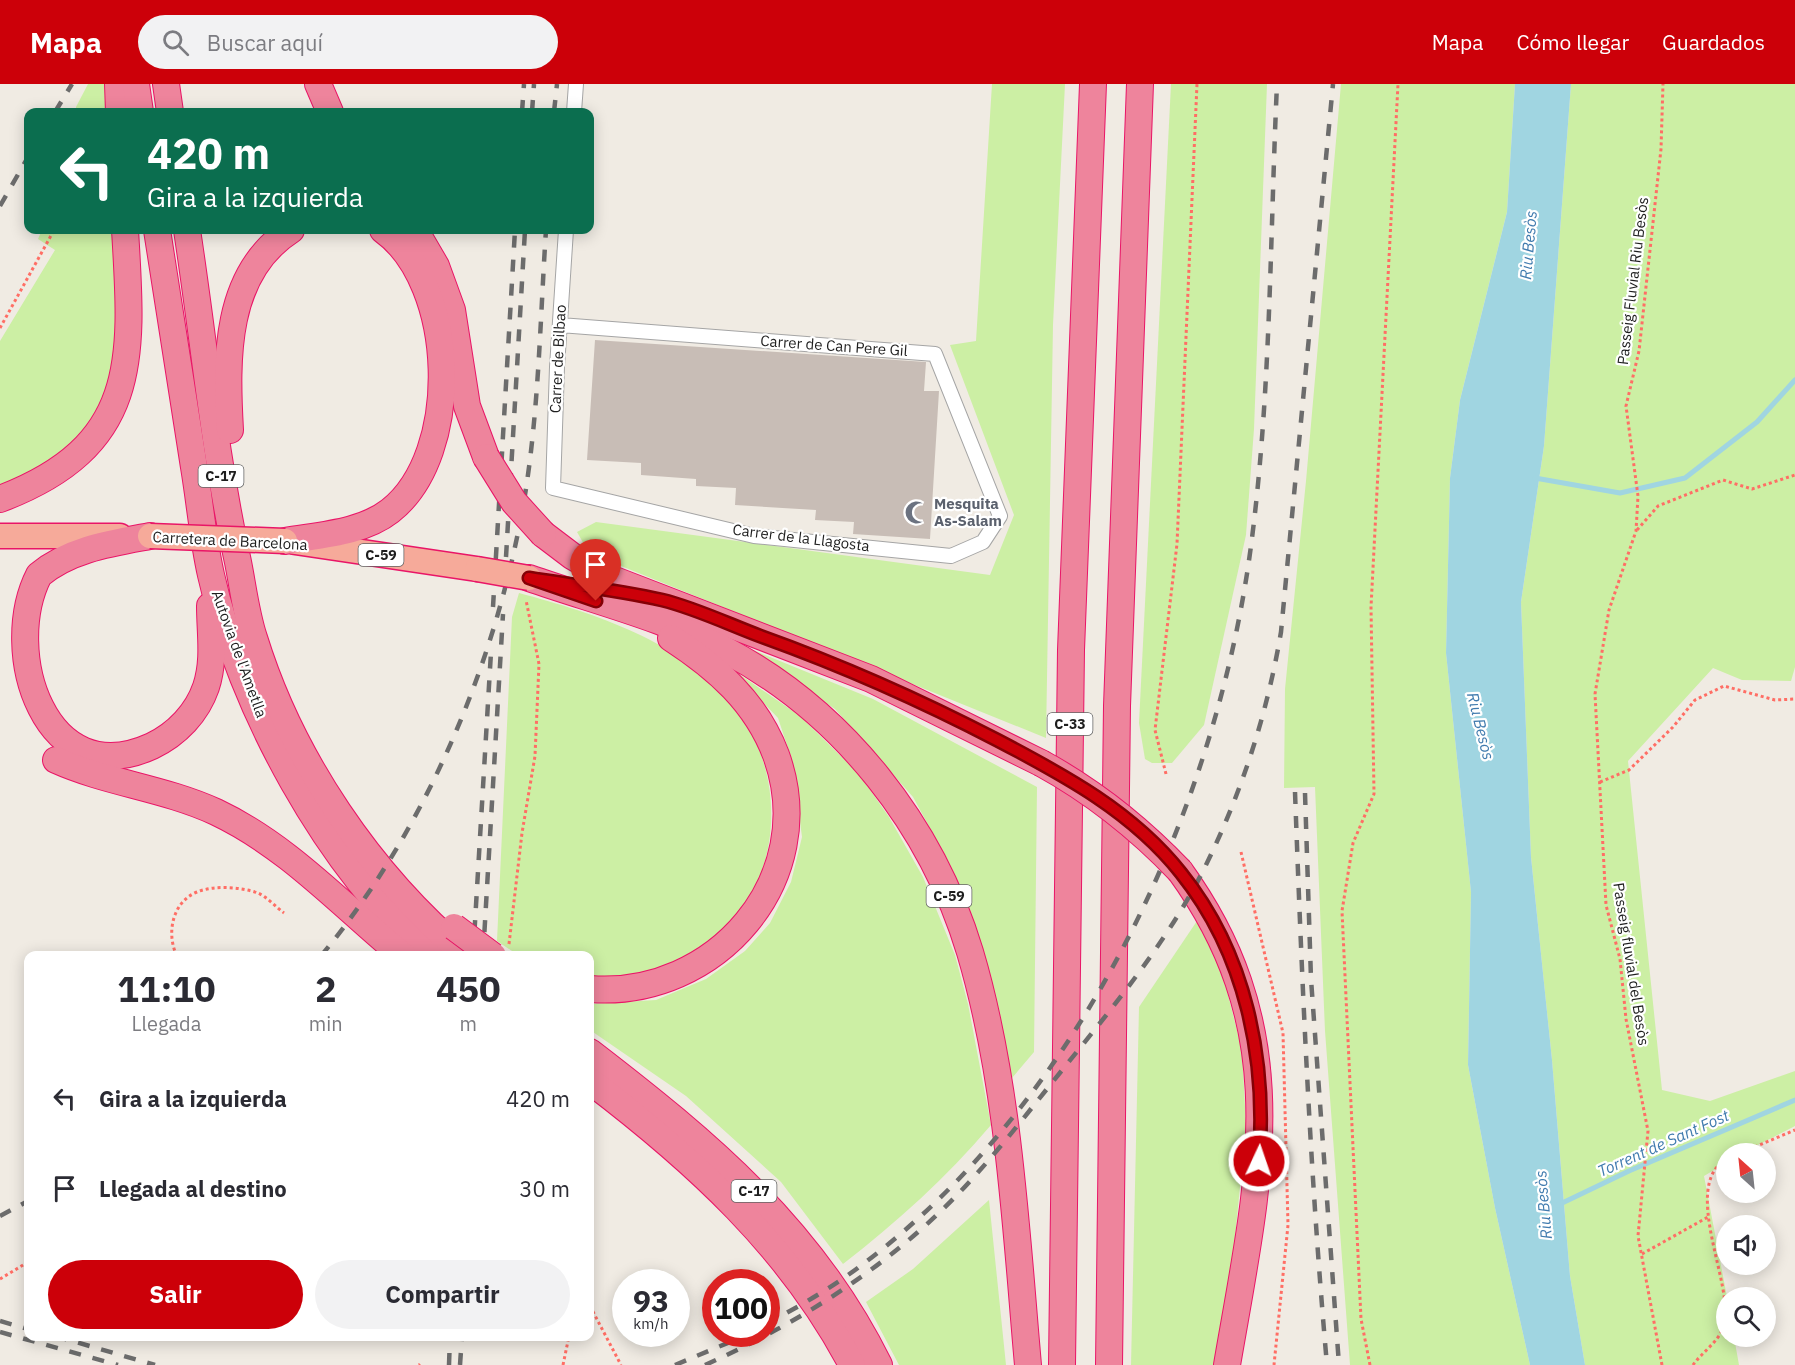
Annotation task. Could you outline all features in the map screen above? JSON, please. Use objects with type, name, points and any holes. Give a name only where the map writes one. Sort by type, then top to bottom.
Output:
[{"type":"highway","points":[[118,84],[120,108]]},
{"type":"highway","points":[[136,84],[139,108]]},
{"type":"highway","points":[[166,84],[169,108]]},
{"type":"highway","points":[[318,84],[328,108]]},
{"type":"highway","name":"C-33","points":[[1062,1365],[1071,650],[1093,84]]},
{"type":"highway","points":[[1109,1365],[1117,717],[1140,84]]},
{"type":"highway","points":[[0,499],[40,482],[76,458],[103,427],[113,408],[126,367],[129,344],[125,234]]},
{"type":"highway","name":"Autovia de l'Ametlla","points":[[158,234],[211,575],[245,682],[265,727],[293,780],[344,860],[401,926],[451,946]]},
{"type":"highway","name":"C-17","points":[[188,234],[223,495],[254,637],[285,715],[335,805],[390,877],[451,946]]},
{"type":"highway","points":[[223,495],[231,465],[228,362],[236,308],[253,268],[266,251],[286,234]]},
{"type":"highway","points":[[285,541],[362,526],[389,512],[409,492],[431,446],[442,385],[442,364],[435,320],[423,284],[407,254],[387,234]]},
{"type":"highway","points":[[417,234],[436,266],[452,310],[467,406],[486,457],[514,502],[543,534],[589,567],[664,601]]},
{"type":"highway","name":"Carretera de Barcelona","points":[[0,536],[150,536],[285,541],[477,569],[526,584]]},
{"type":"highway","points":[[150,536],[94,548],[56,564],[28,586],[12,612],[4,643],[8,679],[21,709],[42,732],[56,742],[86,754],[124,755],[163,741],[189,719],[199,704],[210,673],[211,575]]},
{"type":"highway","name":"C-59","points":[[526,584],[664,601],[871,679],[1041,763],[1094,795],[1128,821],[1180,872],[1198,896],[1227,950],[1248,1009],[1258,1066],[1260,1130],[1257,1182],[1227,1365]]},
{"type":"highway","name":"C-59","points":[[526,584],[596,601],[698,637],[777,681],[838,734],[891,793],[940,874],[970,953],[988,1030],[999,1094],[1028,1365]]},
{"type":"highway","name":"C-59","points":[[594,989],[625,990],[664,981],[704,962],[735,938],[757,910],[772,879],[783,844],[785,807],[780,770],[770,742],[755,714],[731,685],[702,659],[668,637],[596,601]]},
{"type":"highway","points":[[36,748],[73,768],[179,797],[237,823],[297,863],[397,951]]},
{"type":"highway","points":[[451,946],[501,951]]},
{"type":"highway","name":"C-17","points":[[594,1055],[685,1126],[761,1198],[822,1272],[847,1308],[879,1365]]},
{"type":"highway","name":"C-17","points":[[594,1085],[691,1162],[756,1226],[804,1286],[852,1365]]},
{"type":"street","points":[[574,108],[576,84]]},
{"type":"street","name":"Carrer de Bilbao","points":[[553,488],[566,234]]},
{"type":"street","name":"Carrer de Can Pere Gil","points":[[560,325],[935,354],[1000,516]]},
{"type":"street","name":"Carrer de la Llagosta","points":[[553,488],[754,536],[951,556],[983,542],[1000,516]]},
{"type":"path","points":[[1167,774],[1155,730],[1177,544],[1197,84]]},
{"type":"path","points":[[1370,1365],[1361,1319],[1342,911],[1353,843],[1374,794],[1371,607],[1398,84]]},
{"type":"path","name":"Passeig Fluvial Riu Besòs","points":[[1638,496],[1626,406],[1639,351],[1661,150],[1663,84]]},
{"type":"path","points":[[0,328],[52,234]]},
{"type":"path","points":[[1636,531],[1658,506],[1723,480],[1752,489],[1795,475]]},
{"type":"path","name":"Passeig fluvial del Besòs","points":[[1638,496],[1636,531],[1609,610],[1595,694],[1606,905],[1620,959],[1626,1019],[1648,1131],[1638,1236],[1662,1365]]},
{"type":"path","points":[[501,951],[535,756],[539,664],[526,584]]},
{"type":"path","points":[[1600,782],[1629,770],[1673,727],[1695,700],[1724,686],[1775,700],[1795,699]]},
{"type":"path","points":[[174,951],[171,928],[179,907],[197,892],[228,888],[259,894],[284,913]]},
{"type":"path","points":[[1764,1143],[1795,1130]]},
{"type":"path","points":[[1693,1365],[1713,1343],[1724,1325],[1725,1305],[1708,1217],[1712,1176],[1716,1170]]},
{"type":"path","points":[[1642,1254],[1708,1217]]},
{"type":"path","points":[[0,1279],[24,1264]]},
{"type":"path","points":[[594,1314],[621,1365]]},
{"type":"path","points":[[563,1365],[568,1341]]},
{"type":"green space","points":[[88,84],[106,84],[107,108],[76,107]]},
{"type":"green space","points":[[992,84],[1065,84],[1053,325],[1046,738],[589,553],[577,532],[596,522],[990,575],[1014,515],[950,345],[976,341]]},
{"type":"green space","points":[[1171,84],[1267,84],[1254,429],[1246,535],[1204,725],[1172,763],[1152,763],[1145,759],[1139,723]]},
{"type":"green space","points":[[1341,84],[1515,84],[1507,212],[1460,400],[1450,478],[1446,653],[1471,892],[1468,1065],[1495,1208],[1530,1365],[1350,1365],[1325,1031],[1315,787],[1284,788],[1285,689]]},
{"type":"green space","points":[[1571,84],[1795,84],[1795,667],[1791,681],[1742,680],[1713,668],[1628,761],[1662,1090],[1710,1101],[1795,1071],[1795,1126],[1762,1143],[1716,1143],[1716,1169],[1704,1176],[1716,1239],[1716,1275],[1723,1275],[1725,1287],[1716,1287],[1716,1347],[1736,1347],[1739,1365],[1585,1365],[1570,1276],[1552,1060],[1531,857],[1521,602],[1544,446]]},
{"type":"green space","points":[[40,234],[113,234],[117,310],[112,364],[106,389],[95,414],[72,446],[43,467],[0,489],[0,341],[55,250],[38,239]]},
{"type":"green space","points":[[519,593],[577,610],[635,633],[689,663],[713,682],[733,704],[754,737],[766,773],[771,810],[768,847],[757,883],[738,915],[712,942],[678,963],[624,976],[594,978],[594,951],[512,951],[497,941],[512,617]]},
{"type":"green space","points":[[738,644],[873,699],[1037,787],[1034,1052],[1012,1078],[984,952],[948,861],[913,797],[835,709]]},
{"type":"green space","points":[[729,667],[800,716],[859,774],[889,817],[923,877],[955,955],[968,1004],[991,1125],[920,1199],[843,1264],[781,1182],[686,1096],[594,1033],[594,1004],[656,1000],[706,979],[745,951],[770,923],[791,882],[802,837],[792,760],[778,718]]},
{"type":"green space","points":[[1199,918],[1224,979],[1242,1050],[1246,1125],[1232,1269],[1216,1365],[1131,1365],[1139,1007]]},
{"type":"green space","points":[[989,1200],[1006,1365],[899,1365],[866,1302],[913,1269]]},
{"type":"water","name":"Riu Besòs","points":[[1515,84],[1571,84],[1544,446],[1521,602],[1531,857],[1552,1060],[1570,1276],[1585,1365],[1530,1365],[1495,1208],[1468,1065],[1471,892],[1446,653],[1450,478],[1460,400],[1507,212]]},
{"type":"building","points":[[595,340],[926,362],[924,391],[939,391],[930,539],[853,534],[854,522],[815,520],[816,510],[735,505],[736,488],[696,486],[696,479],[641,475],[641,463],[587,460]]},
{"type":"waterway","points":[[1535,478],[1620,493],[1685,478],[1757,422],[1795,380]]},
{"type":"waterway","name":"Torrent de Sant Fost","points":[[1558,1205],[1629,1171],[1795,1100]]},
{"type":"railway","points":[[57,108],[72,84]]},
{"type":"railway","points":[[522,108],[524,84]]},
{"type":"railway","points":[[532,108],[534,84]]},
{"type":"railway","points":[[554,108],[557,84]]},
{"type":"railway","points":[[780,1316],[840,1281],[863,1264],[941,1197],[1012,1119],[1074,1033],[1127,940],[1172,842],[1208,741],[1235,639],[1252,538],[1263,425],[1277,84]]},
{"type":"railway","points":[[705,1365],[774,1331],[841,1291],[903,1245],[960,1192],[1013,1132],[1120,998],[1173,923],[1203,871],[1241,784],[1251,754],[1268,694],[1281,632],[1333,84]]},
{"type":"railway","points":[[0,206],[24,164]]},
{"type":"railway","points":[[493,607],[515,234]]},
{"type":"railway","points":[[506,557],[525,234]]},
{"type":"railway","points":[[325,951],[394,854],[424,798],[452,741],[495,622],[512,562],[529,467],[536,399],[546,234]]},
{"type":"railway","points":[[483,951],[503,614]]},
{"type":"railway","points":[[473,951],[491,652]]},
{"type":"railway","points":[[1295,792],[1311,1150],[1327,1365]]},
{"type":"railway","points":[[1305,793],[1311,979],[1339,1365]]},
{"type":"railway","points":[[0,1216],[24,1203]]},
{"type":"railway","points":[[0,1321],[24,1328]]},
{"type":"railway","points":[[0,1332],[24,1339]]},
{"type":"railway","points":[[32,1341],[118,1365]]},
{"type":"railway","points":[[72,1341],[155,1365]]},
{"type":"railway","points":[[449,1365],[450,1341]]},
{"type":"railway","points":[[460,1365],[462,1341]]},
{"type":"railway","points":[[675,1365],[718,1347]]},
{"type":"place","name":"Mesquita As-Salam","points":[[916,513]]},
{"type":"route","points":[[596,601],[529,578],[664,601],[800,650],[871,679],[1041,763],[1094,795],[1128,821],[1158,848],[1198,896],[1227,950],[1239,980],[1255,1040],[1258,1066],[1261,1100],[1259,1161]]}]
